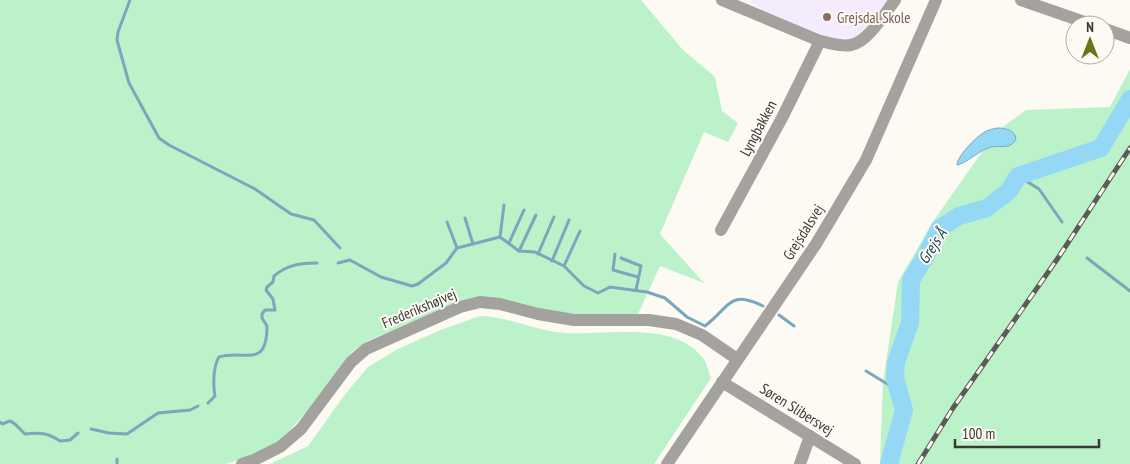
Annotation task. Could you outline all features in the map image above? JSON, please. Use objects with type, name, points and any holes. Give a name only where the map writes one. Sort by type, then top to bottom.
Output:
[{"type":"street","points":[[722,0],[820,40],[852,45],[865,38],[895,0]]},
{"type":"street","name":"Grejsdalsvej","points":[[667,464],[816,244],[866,160],[936,0]]},
{"type":"street","points":[[1021,0],[1065,15]]},
{"type":"street","points":[[1115,33],[1130,38]]},
{"type":"street","name":"Lyngbakken","points":[[722,230],[782,118],[820,40]]},
{"type":"street","name":"Frederikshøjvej","points":[[242,464],[280,447],[300,429],[351,362],[366,349],[460,307],[480,302],[500,304],[538,314],[574,320],[650,320],[676,324],[702,335],[737,359]]},
{"type":"street","name":"Søren Slibersvej","points":[[722,382],[855,464]]},
{"type":"street","points":[[800,464],[810,436]]},
{"type":"shaded area","name":"Grejsdal Skole","points":[[752,0],[888,0],[859,37],[851,41],[833,39],[765,12],[750,2]]},
{"type":"green space","points":[[0,0],[641,0],[683,50],[715,77],[722,111],[738,123],[728,142],[704,132],[660,234],[704,283],[660,266],[638,314],[553,312],[481,297],[369,340],[352,352],[308,410],[283,438],[267,449],[225,464],[0,464]]},
{"type":"green space","points":[[1130,69],[1130,464],[880,464],[883,382],[898,282],[932,223],[996,132],[1026,110],[1110,107]]},
{"type":"green space","points":[[480,316],[499,318],[555,332],[633,332],[672,337],[689,345],[704,359],[711,378],[654,464],[270,464],[308,446],[346,393],[368,367],[396,350],[438,331]]},
{"type":"water","points":[[997,128],[1006,129],[1014,133],[1016,139],[1010,145],[988,148],[957,165],[964,151],[974,140],[985,132]]},
{"type":"waterway","points":[[130,0],[118,32],[117,40],[129,83],[159,138],[255,189],[291,214],[314,220],[340,248]]},
{"type":"waterway","name":"Grejs Å","points":[[889,464],[904,410],[895,378],[896,362],[910,323],[911,280],[940,228],[959,216],[987,208],[1009,191],[1018,176],[1101,148],[1130,99]]},
{"type":"waterway","points":[[1018,176],[1039,189],[1062,222]]},
{"type":"waterway","points":[[500,237],[504,205]]},
{"type":"waterway","points":[[509,243],[524,210]]},
{"type":"waterway","points":[[519,251],[536,215]]},
{"type":"waterway","points":[[538,254],[554,217]]},
{"type":"waterway","points":[[465,218],[473,244]]},
{"type":"waterway","points":[[552,261],[569,220]]},
{"type":"waterway","points":[[447,222],[457,248]]},
{"type":"waterway","points":[[564,266],[580,231]]},
{"type":"waterway","points":[[338,263],[350,260],[381,277],[412,286],[418,284],[446,263],[457,248],[500,237],[519,251],[535,252],[564,266],[584,286],[598,293],[610,287],[647,292],[665,298],[687,317],[705,326],[725,307],[736,300],[743,299],[763,306]]},
{"type":"waterway","points":[[615,254],[613,270],[638,277]]},
{"type":"waterway","points":[[621,258],[641,266],[636,290]]},
{"type":"waterway","points":[[1087,258],[1130,291]]},
{"type":"waterway","points":[[208,403],[215,396],[214,376],[219,357],[252,355],[258,353],[263,348],[266,340],[267,326],[262,318],[262,314],[265,310],[275,310],[273,299],[266,290],[273,282],[274,276],[294,265],[317,263]]},
{"type":"waterway","points":[[779,315],[794,326]]},
{"type":"waterway","points":[[866,371],[899,391]]},
{"type":"waterway","points":[[91,429],[127,434],[158,413],[190,410],[198,406]]},
{"type":"waterway","points":[[0,422],[2,424],[10,421],[25,434],[44,434],[60,441],[70,440],[78,433]]},
{"type":"waterway","points":[[117,459],[117,464]]},
{"type":"railway","points":[[918,464],[953,408],[1058,258],[1130,148]]},
{"type":"place","name":"Grejsdal Skole","points":[[827,17]]}]
